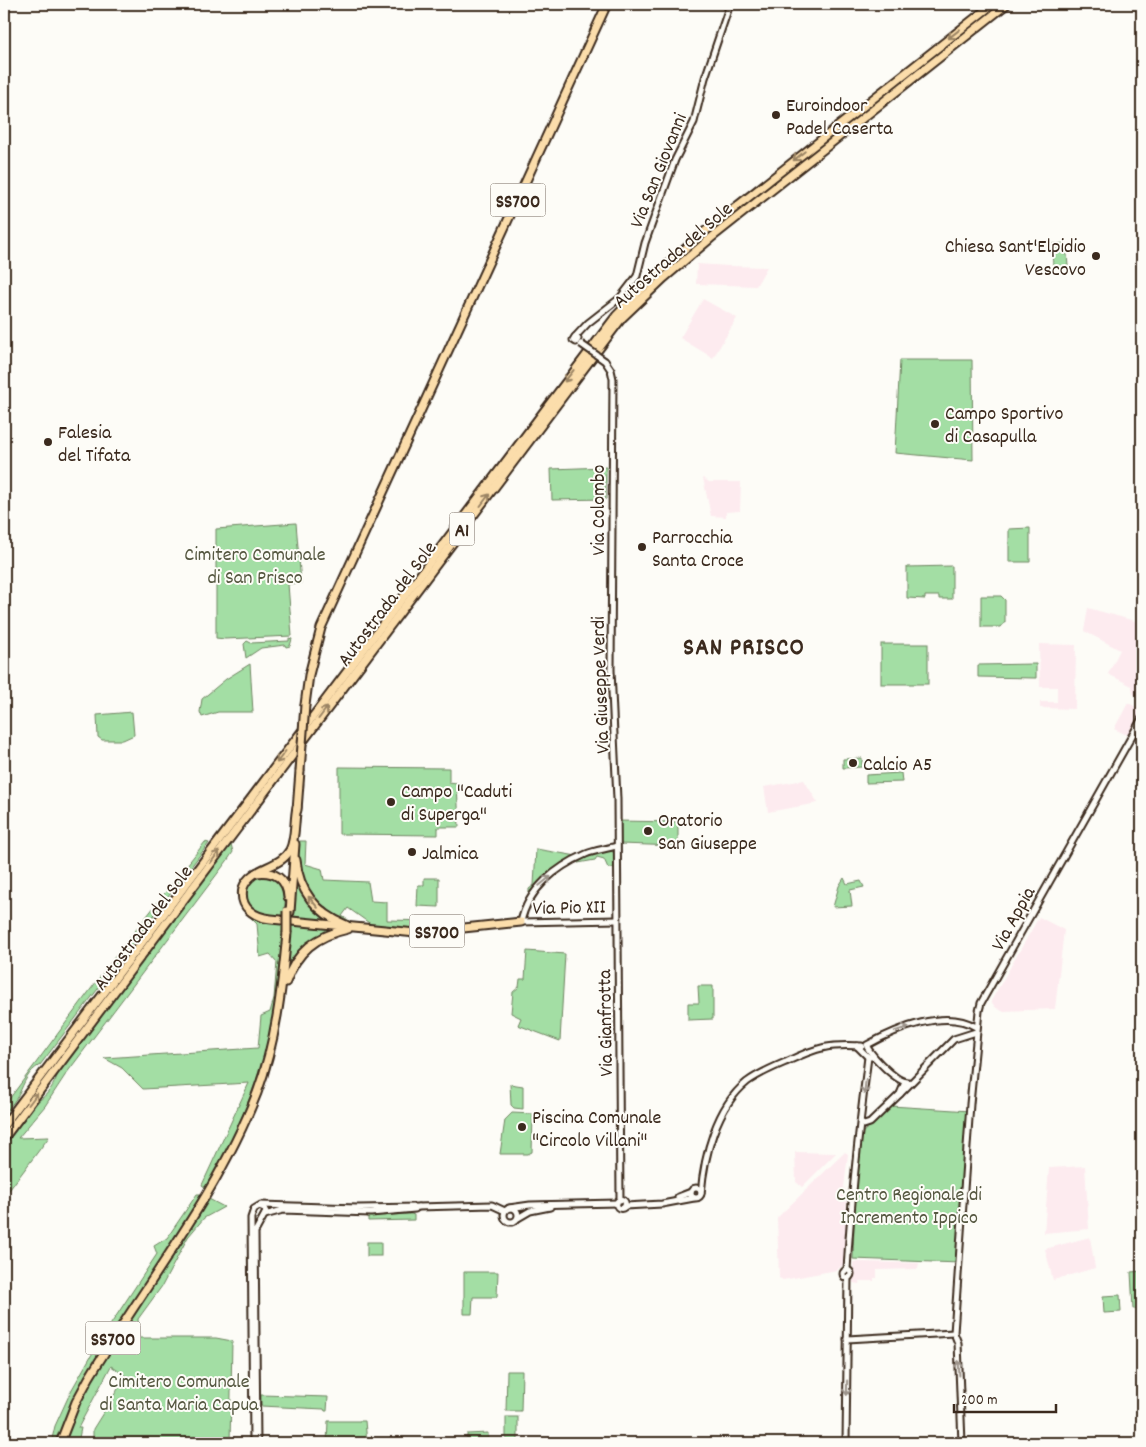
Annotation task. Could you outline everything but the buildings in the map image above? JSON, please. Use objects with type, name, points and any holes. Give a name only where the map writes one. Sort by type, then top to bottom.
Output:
[{"type":"highway","name":"SS700","points":[[60,1443],[76,1402],[89,1378],[213,1184],[242,1127],[257,1092],[274,1034],[282,994],[305,705],[316,642],[607,4]]},
{"type":"highway","name":"Autostrada del Sole","points":[[4,1125],[616,316],[658,272],[703,233],[993,4]]},
{"type":"highway","name":"Autostrada del Sole","points":[[4,1138],[622,318],[664,278],[711,238],[1007,4]]},
{"type":"highway","points":[[253,874],[279,860],[288,852],[292,844],[297,807]]},
{"type":"highway","points":[[295,841],[297,867],[306,895],[322,912],[353,928]]},
{"type":"highway","points":[[253,874],[268,872],[281,879],[288,893],[288,912]]},
{"type":"highway","name":"SS700","points":[[253,874],[244,884],[242,893],[244,903],[253,914],[266,919],[416,933],[522,922]]},
{"type":"highway","points":[[282,994],[294,962],[306,948],[320,937],[353,928]]},
{"type":"street","name":"Via San Giovanni","points":[[612,449],[612,373],[605,361],[578,340],[584,327],[613,306],[637,276],[645,243],[675,160],[694,122],[705,78],[730,4]]},
{"type":"street","name":"Via Colombo","points":[[612,449],[612,571]]},
{"type":"street","name":"Via Giuseppe Verdi","points":[[612,571],[611,670],[617,799],[616,846]]},
{"type":"street","name":"Via Appia","points":[[954,1333],[975,1042],[981,1004],[1142,718]]},
{"type":"street","points":[[522,922],[525,907],[538,887],[586,854],[616,846]]},
{"type":"street","name":"Via Gianfrotta","points":[[616,846],[621,1105],[618,1203]]},
{"type":"street","name":"Via Pio XII","points":[[522,922],[617,920]]},
{"type":"street","points":[[963,1021],[978,1015]]},
{"type":"street","points":[[507,1209],[530,1205],[662,1204],[698,1198],[701,1194],[702,1174],[717,1125],[730,1100],[748,1082],[806,1053],[836,1044],[863,1046],[889,1033],[940,1018],[963,1021],[976,1030],[965,1037],[954,1039],[859,1135]]},
{"type":"street","points":[[965,1037],[975,1042]]},
{"type":"street","points":[[863,1046],[871,1057],[900,1081],[913,1081]]},
{"type":"street","points":[[846,1443],[848,1277],[851,1274],[848,1270],[851,1204],[871,1057],[863,1046]]},
{"type":"street","points":[[900,1094],[905,1082]]},
{"type":"street","points":[[861,1123],[864,1125],[870,1123]]},
{"type":"street","points":[[694,1198],[692,1190],[702,1174]]},
{"type":"street","points":[[626,1204],[682,1196],[692,1190],[699,1189],[701,1194]]},
{"type":"street","points":[[507,1209],[503,1216],[507,1222],[514,1222],[518,1218],[540,1208],[618,1203]]},
{"type":"street","points":[[252,1443],[251,1231],[255,1208],[261,1206],[370,1208],[492,1205],[517,1211],[518,1218]]},
{"type":"street","points":[[257,1443],[255,1232],[265,1210],[261,1206]]},
{"type":"street","points":[[253,1213],[257,1218],[283,1210],[371,1213],[417,1207]]},
{"type":"street","points":[[847,1339],[954,1333],[958,1343],[962,1443]]},
{"type":"shaded area","points":[[697,264],[767,267],[756,286],[696,284]]},
{"type":"shaded area","points":[[703,299],[737,318],[713,358],[680,338]]},
{"type":"shaded area","points":[[703,478],[709,482],[741,482],[740,511],[726,512],[726,517],[711,516]]},
{"type":"shaded area","points":[[1088,608],[1142,623],[1142,699],[1133,694],[1132,686],[1108,674],[1120,650],[1084,631]]},
{"type":"shaded area","points":[[1039,644],[1076,645],[1075,709],[1040,708],[1040,702],[1057,702],[1057,687],[1040,687]]},
{"type":"shaded area","points":[[1128,703],[1142,710],[1129,736],[1114,729]]},
{"type":"shaded area","points":[[804,780],[818,803],[768,812],[764,787]]},
{"type":"shaded area","points":[[1039,917],[1064,930],[1055,1009],[1002,1011],[995,1007],[991,1001]]},
{"type":"shaded area","points":[[795,1152],[836,1153],[802,1187],[796,1182]]},
{"type":"shaded area","points":[[845,1152],[848,1154],[844,1188],[847,1192],[845,1263],[837,1270],[783,1280],[779,1278],[777,1218]]},
{"type":"shaded area","points":[[1085,1166],[1089,1229],[1044,1233],[1049,1168]]},
{"type":"shaded area","points":[[1090,1237],[1095,1268],[1053,1280],[1045,1249]]},
{"type":"shaded area","points":[[853,1262],[919,1263],[918,1269],[877,1270],[877,1278],[874,1278],[874,1281],[860,1281],[859,1284],[853,1283]]},
{"type":"green space","points":[[1066,243],[1068,266],[1053,267],[1052,244]]},
{"type":"green space","name":"Campo Sportivo di Casapulla","points":[[900,360],[972,360],[973,460],[895,453]]},
{"type":"green space","points":[[606,467],[606,499],[552,500],[551,469]]},
{"type":"green space","name":"Cimitero Comunale di San Prisco","points":[[296,523],[301,583],[288,584],[292,636],[216,638],[216,529]]},
{"type":"green space","points":[[1030,528],[1030,562],[1009,562],[1009,529]]},
{"type":"green space","points":[[952,566],[952,599],[939,599],[939,596],[925,596],[925,599],[907,598],[907,567]]},
{"type":"green space","points":[[981,596],[1001,596],[1005,600],[1005,622],[1001,627],[981,627]]},
{"type":"green space","points":[[289,638],[292,639],[290,646],[261,648],[246,658],[244,644],[247,641],[251,643],[289,641]]},
{"type":"green space","points":[[881,644],[928,644],[928,684],[881,684]]},
{"type":"green space","points":[[250,664],[253,712],[218,712],[202,717],[200,712],[202,699],[226,679]]},
{"type":"green space","points":[[1036,664],[1036,678],[978,677],[978,665]]},
{"type":"green space","points":[[132,712],[134,735],[123,740],[102,740],[98,737],[97,715]]},
{"type":"green space","name":"Calcio A5","points":[[862,758],[862,767],[843,768],[843,759]]},
{"type":"green space","points":[[339,767],[449,768],[449,782],[457,783],[459,827],[438,827],[438,835],[339,834]]},
{"type":"green space","points":[[901,773],[902,782],[866,783],[866,775]]},
{"type":"green space","name":"Oratorio San Giuseppe","points":[[618,821],[678,822],[678,846],[620,844]]},
{"type":"green space","points":[[300,841],[306,841],[305,864],[322,869],[324,880],[368,882],[371,901],[387,902],[387,920],[436,921],[436,927],[409,930],[372,925],[348,908],[342,916],[351,922],[331,912],[315,899],[304,881],[299,860],[298,848]]},
{"type":"green space","points":[[205,842],[209,843],[40,1065],[29,1074],[17,1097],[4,1114],[4,1106],[114,958]]},
{"type":"green space","points":[[231,844],[233,852],[227,861],[66,1074],[45,1106],[18,1138],[49,1137],[4,1197],[4,1146],[38,1101],[50,1089],[58,1073]]},
{"type":"green space","points":[[536,849],[577,856],[555,868],[556,870],[543,879],[529,895],[529,889],[534,885]]},
{"type":"green space","points":[[610,850],[614,853],[614,868],[608,868],[604,859],[597,857],[595,860],[578,863],[586,857]]},
{"type":"green space","points":[[295,871],[306,898],[331,922],[291,918]]},
{"type":"green space","points":[[264,874],[281,881],[286,896],[283,917],[257,912],[249,905],[246,899],[244,891],[252,877]]},
{"type":"green space","points":[[424,878],[439,878],[439,907],[417,906],[418,885],[424,885]]},
{"type":"green space","points":[[844,878],[847,884],[861,881],[864,887],[850,890],[852,906],[833,907],[839,886]]},
{"type":"green space","points":[[245,912],[262,921],[283,924],[278,992],[263,1060],[247,1104],[228,1147],[206,1188],[202,1185],[249,1083],[143,1089],[122,1068],[104,1058],[258,1048],[261,1016],[270,1012],[274,998],[277,962],[270,954],[260,957],[257,924]]},
{"type":"green space","points":[[291,924],[332,929],[302,948],[289,967],[287,965]]},
{"type":"green space","points":[[527,951],[565,954],[560,1041],[518,1025],[521,1018],[511,1013],[513,992],[519,987],[520,979],[525,979]]},
{"type":"green space","points":[[698,986],[713,986],[713,1019],[688,1020],[688,1003],[699,1003]]},
{"type":"green space","points":[[510,1084],[523,1086],[523,1109],[514,1108],[511,1105]]},
{"type":"green space","name":"Centro Regionale di Incremento Ippico","points":[[891,1106],[970,1111],[960,1263],[853,1259],[855,1190],[857,1188],[861,1134]]},
{"type":"green space","points":[[512,1113],[533,1114],[532,1152],[528,1154],[500,1154],[505,1120]]},
{"type":"green space","points":[[197,1194],[202,1194],[86,1378],[55,1443],[51,1443],[55,1426],[71,1391],[96,1347],[95,1338],[103,1336],[157,1254],[154,1246],[167,1238]]},
{"type":"green space","name":"Cimitero Comunale di Santa Maria Capua","points":[[207,1198],[224,1207],[204,1218],[188,1237],[162,1286],[138,1319],[139,1338],[216,1338],[232,1341],[230,1443],[93,1443],[93,1429],[126,1376],[111,1366],[78,1428],[81,1428],[78,1443],[64,1443],[69,1426],[90,1381]]},
{"type":"green space","points":[[414,1215],[414,1220],[368,1221],[368,1216]]},
{"type":"green space","points":[[367,1242],[381,1242],[381,1256],[367,1256]]},
{"type":"green space","points":[[1142,1271],[1142,1308],[1133,1309],[1131,1272]]},
{"type":"green space","points":[[464,1272],[498,1272],[497,1297],[473,1297],[472,1314],[464,1314]]},
{"type":"green space","points":[[1120,1295],[1121,1312],[1104,1313],[1103,1296]]},
{"type":"green space","points":[[507,1371],[522,1371],[521,1411],[506,1411]]},
{"type":"green space","points":[[261,1395],[328,1397],[327,1411],[324,1409],[261,1406]]},
{"type":"green space","points":[[506,1417],[518,1417],[518,1443],[506,1443]]},
{"type":"green space","points":[[328,1421],[365,1421],[367,1443],[327,1443]]},
{"type":"green space","points":[[488,1433],[488,1443],[467,1443],[467,1434]]},
{"type":"place","name":"Euroindoor Padel Caserta","points":[[776,115]]},
{"type":"place","name":"Chiesa Sant'Elpidio Vescovo","points":[[1096,256]]},
{"type":"place","name":"Campo Sportivo di Casapulla","points":[[935,424]]},
{"type":"place","name":"Falesia del Tifata","points":[[48,442]]},
{"type":"place","name":"Parrocchia Santa Croce","points":[[642,547]]},
{"type":"place","name":"Calcio A5","points":[[853,763]]},
{"type":"place","name":"Campo \"Caduti di Superga\"","points":[[391,802]]},
{"type":"place","name":"Oratorio San Giuseppe","points":[[648,831]]},
{"type":"place","name":"Jalmica","points":[[412,852]]},
{"type":"place","name":"Piscina Comunale \"Circolo Villani\"","points":[[522,1127]]},
{"type":"district","name":"SAN PRISCO","points":[[744,645]]}]
